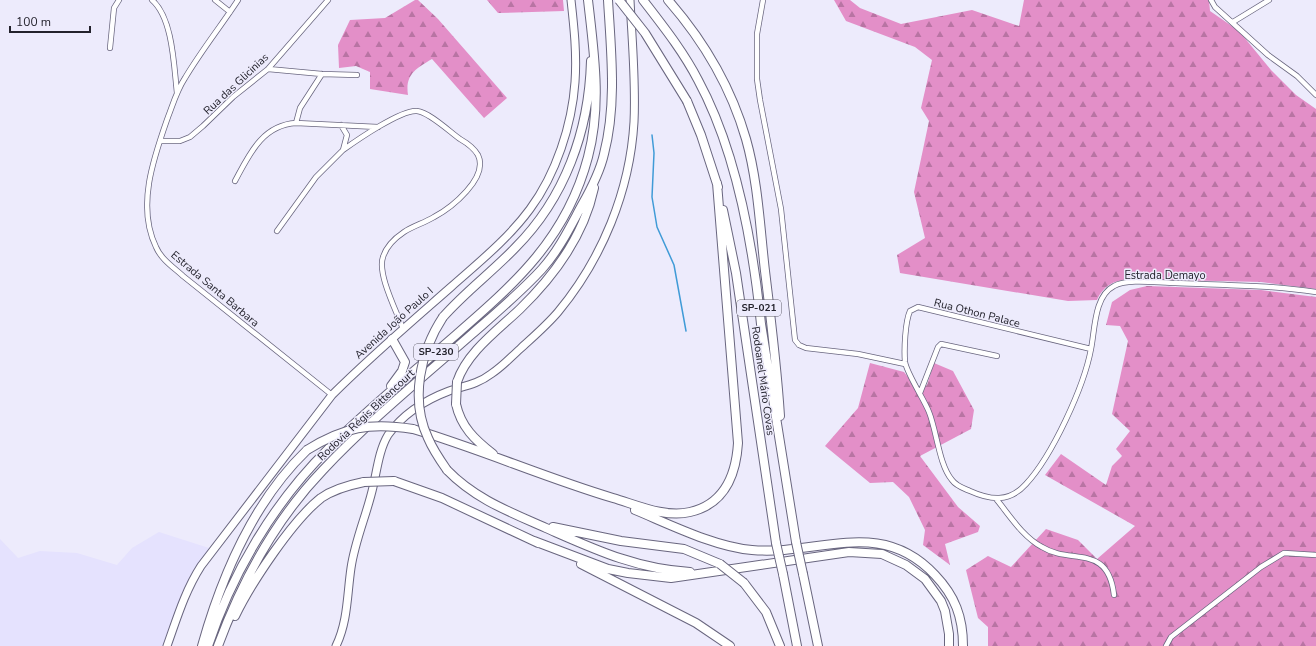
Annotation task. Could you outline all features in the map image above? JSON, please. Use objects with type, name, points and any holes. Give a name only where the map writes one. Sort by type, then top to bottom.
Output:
[{"type":"highway","name":"Rodovia Régis Bittencourt","points":[[208,646],[224,606],[245,563],[276,512],[303,475],[354,424],[504,293],[540,255],[557,230],[570,206],[582,176],[593,135],[597,93],[588,0]]},
{"type":"highway","name":"Rodovia Régis Bittencourt","points":[[219,646],[228,619],[264,547],[305,490],[355,438],[494,315],[542,268],[569,229],[597,176],[604,155],[610,120],[612,62],[608,0]]},
{"type":"highway","name":"Rodoanel Mário Covas","points":[[619,0],[645,33],[687,101],[701,135],[717,183],[736,273],[776,543],[797,646]]},
{"type":"highway","name":"Rodoanel Mário Covas","points":[[643,0],[682,51],[699,80],[722,133],[734,171],[758,290],[761,324],[796,542],[818,646]]},
{"type":"highway","points":[[668,0],[705,49],[723,80],[736,109],[746,140],[753,171],[777,376],[784,465]]},
{"type":"highway","points":[[592,33],[590,79],[585,116],[579,140],[562,184],[535,226],[517,246],[443,317],[433,336],[420,373],[418,392],[420,416],[427,438],[447,470],[461,484],[475,494],[530,521],[590,547],[636,564],[673,571],[849,552],[882,554],[906,565],[926,579],[941,601],[945,611],[949,634],[949,646]]},
{"type":"highway","points":[[502,460],[476,440],[466,429],[459,417],[456,404],[457,382],[467,362],[522,308],[563,259],[581,227],[591,203],[597,176]]},
{"type":"highway","points":[[202,646],[227,575],[252,523],[279,480],[307,450],[327,437],[348,430],[367,426],[389,425],[413,429],[588,490],[666,513],[690,512],[710,504],[719,496],[728,484],[734,472],[738,443],[717,183]]},
{"type":"highway","points":[[354,424],[402,371],[405,362],[392,339]]},
{"type":"highway","points":[[219,646],[239,608],[281,544],[298,522],[322,498],[335,490],[364,482],[394,482],[442,498],[534,541],[696,623],[730,646]]},
{"type":"highway","points":[[588,490],[694,534],[737,548],[751,550],[777,550],[864,541],[896,547],[920,560],[948,591],[960,616],[963,646]]},
{"type":"highway","points":[[530,521],[615,540],[684,549],[744,583],[766,612],[780,646]]},
{"type":"highway","points":[[534,541],[589,563],[628,573],[671,578],[718,567]]},
{"type":"highway","points":[[808,599],[823,646]]},
{"type":"main road","name":"Avenida João Paulo I","points":[[167,646],[182,602],[198,571],[332,395],[403,329],[478,263],[516,226],[531,208],[544,186],[564,136],[573,98],[576,59],[571,0]]},
{"type":"main road","points":[[336,646],[344,626],[347,612],[351,566],[386,438],[398,422],[416,407],[449,391],[486,378],[548,323],[575,290],[590,265],[611,223],[628,161],[634,123],[630,0]]},
{"type":"street","points":[[110,48],[114,8],[119,0]]},
{"type":"street","points":[[152,0],[158,6],[166,22],[177,94]]},
{"type":"street","points":[[215,0],[230,12]]},
{"type":"street","name":"Estrada Santa Barbara","points":[[238,0],[184,78],[177,94],[160,141],[150,176],[148,202],[152,236],[160,254],[182,276],[332,395]]},
{"type":"street","name":"Rua das Glicinias","points":[[160,141],[175,142],[190,136],[268,69],[328,0]]},
{"type":"street","points":[[763,0],[757,34],[757,79],[782,209],[795,340],[799,345],[806,348],[858,354],[905,364],[920,393],[933,424],[944,464],[949,476],[961,487],[997,500],[1015,522],[1039,546],[1056,553],[1084,557],[1100,565],[1110,575],[1114,595]]},
{"type":"street","points":[[1211,0],[1215,7],[1268,55],[1297,76],[1316,95]]},
{"type":"street","points":[[1233,22],[1269,0]]},
{"type":"street","points":[[268,69],[322,74],[357,75]]},
{"type":"street","points":[[296,122],[300,108],[322,74]]},
{"type":"street","points":[[277,231],[316,177],[343,150],[378,127],[406,113],[417,111],[422,112],[469,146],[479,159],[479,172],[476,178],[458,200],[434,217],[404,232],[393,241],[383,256],[382,274],[403,329]]},
{"type":"street","points":[[235,181],[250,154],[265,136],[277,127],[296,122],[378,127]]},
{"type":"street","points":[[341,125],[347,135],[343,150]]},
{"type":"street","name":"Estrada Demayo","points":[[997,500],[1010,496],[1021,489],[1046,455],[1079,389],[1091,349],[1101,301],[1107,291],[1117,284],[1129,282],[1255,285],[1316,292]]},
{"type":"street","name":"Rua Othon Palace","points":[[905,364],[907,318],[910,311],[918,307],[1091,349]]},
{"type":"street","points":[[920,393],[938,347],[941,344],[997,356]]},
{"type":"street","points":[[1166,646],[1171,637],[1272,560],[1284,553],[1316,555]]},
{"type":"shaded area","points":[[159,532],[209,548],[186,588],[165,646],[0,646],[0,539],[18,558],[40,551],[77,553],[117,565],[132,548]]},
{"type":"green space","points":[[415,0],[418,0],[438,19],[507,98],[484,118],[432,59],[412,73],[408,82],[408,95],[370,89],[370,72],[356,66],[339,68],[338,45],[350,20],[385,18]]},
{"type":"green space","points":[[487,0],[563,0],[564,11],[498,13]]},
{"type":"green space","points":[[834,0],[850,0],[860,8],[901,24],[972,10],[1019,26],[1024,0],[1209,0],[1210,11],[1239,31],[1271,70],[1296,95],[1316,109],[1316,289],[1261,282],[1129,279],[1118,281],[1106,287],[1097,300],[1068,301],[900,273],[897,255],[925,238],[914,192],[929,121],[921,108],[932,60],[915,47],[846,21]]},
{"type":"green space","points":[[1147,286],[1261,290],[1316,297],[1316,646],[988,646],[988,627],[978,618],[966,570],[988,556],[1011,567],[1046,529],[1078,540],[1097,559],[1135,526],[1045,475],[1061,454],[1106,485],[1112,466],[1122,456],[1116,449],[1130,431],[1112,414],[1128,341],[1120,326],[1106,325],[1112,302],[1130,290]]},
{"type":"green space","points":[[870,363],[904,372],[918,390],[927,385],[934,363],[953,371],[974,410],[971,429],[920,456],[958,507],[980,526],[978,532],[945,544],[950,565],[923,545],[925,530],[909,497],[893,482],[870,483],[825,446],[858,408]]},
{"type":"waterway","points":[[652,135],[654,153],[652,197],[657,227],[674,265],[686,331]]}]
